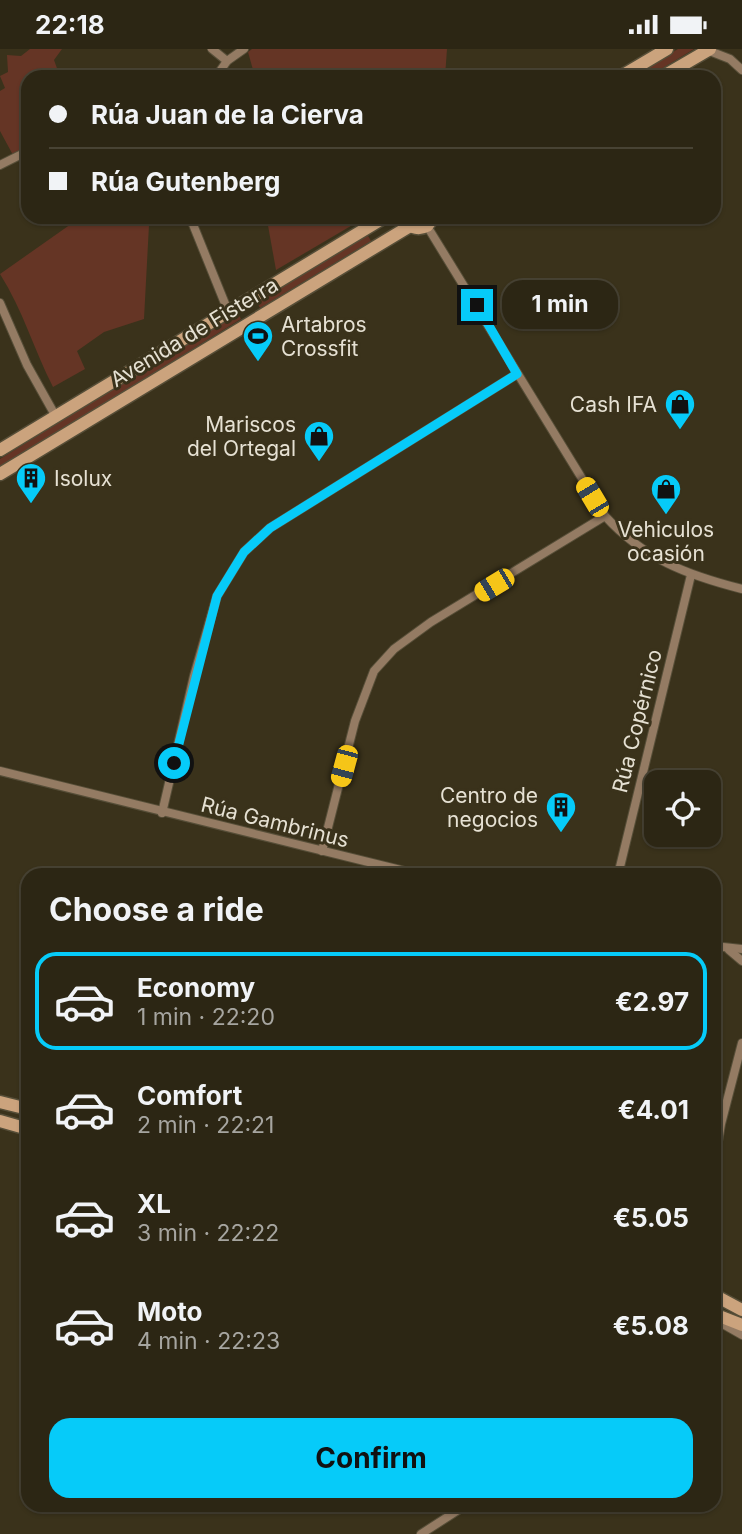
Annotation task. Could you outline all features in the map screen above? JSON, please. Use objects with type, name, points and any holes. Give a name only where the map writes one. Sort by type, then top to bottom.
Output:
[{"type":"main road","points":[[631,70],[662,50]]},
{"type":"main road","points":[[674,70],[708,50]]},
{"type":"main road","name":"Avenida de Fisterra","points":[[0,450],[373,224]]},
{"type":"main road","name":"Avenida de Fisterra","points":[[0,474],[402,224]]},
{"type":"main road","name":"Avenida de Fisterra","points":[[411,224],[417,229],[427,224]]},
{"type":"main road","points":[[0,1102],[21,1106]]},
{"type":"main road","points":[[0,1121],[21,1127]]},
{"type":"main road","points":[[721,1299],[739,1308]]},
{"type":"main road","points":[[721,1319],[742,1325]]},
{"type":"street","points":[[212,49],[227,61]]},
{"type":"street","points":[[221,70],[227,61],[244,49]]},
{"type":"street","points":[[708,50],[730,59],[742,71]]},
{"type":"street","points":[[0,165],[21,154]]},
{"type":"street","points":[[193,224],[228,310]]},
{"type":"street","points":[[432,224],[517,374],[605,516],[640,549],[691,575],[742,589]]},
{"type":"street","points":[[0,303],[27,365],[55,415]]},
{"type":"street","points":[[162,813],[194,676],[217,596],[244,552],[270,528],[517,374]]},
{"type":"street","points":[[322,851],[355,721],[374,671],[394,649],[431,622],[605,516]]},
{"type":"street","name":"Rúa Copérnico","points":[[619,868],[691,575]]},
{"type":"street","name":"Rúa Gambrinus","points":[[0,771],[392,868]]},
{"type":"street","points":[[721,948],[742,949]]},
{"type":"street","points":[[729,950],[742,961]]},
{"type":"street","points":[[721,1124],[742,1044]]},
{"type":"street","points":[[721,1322],[742,1335]]},
{"type":"street","points":[[421,1534],[455,1512]]},
{"type":"shaded area","points":[[30,49],[62,49],[54,60],[58,70],[21,70],[21,151],[13,155],[0,131],[0,91],[5,88],[0,76],[8,72],[7,55],[21,56]]},
{"type":"shaded area","points":[[252,49],[447,49],[446,70],[253,70],[248,52]]},
{"type":"shaded area","points":[[678,49],[694,49],[660,70],[643,70]]},
{"type":"shaded area","points":[[71,224],[149,225],[144,319],[104,332],[77,351],[85,369],[53,387],[0,274]]},
{"type":"shaded area","points":[[268,224],[354,224],[276,270]]},
{"type":"shaded area","points":[[367,234],[371,241],[260,308],[256,301]]},
{"type":"shaded area","points":[[237,312],[241,319],[0,468],[0,459]]},
{"type":"place","name":"Artabros Crossfit","points":[[258,363]]},
{"type":"place","name":"Cash IFA","points":[[680,431]]},
{"type":"place","name":"Mariscos del Ortegal","points":[[319,463]]},
{"type":"place","name":"Isolux","points":[[31,505]]},
{"type":"place","name":"Vehiculos ocasión","points":[[666,516]]},
{"type":"place","name":"Centro de negocios","points":[[561,834]]},
{"type":"route","points":[[174,763],[194,676],[217,596],[244,552],[270,528],[517,374],[477,305]]}]
